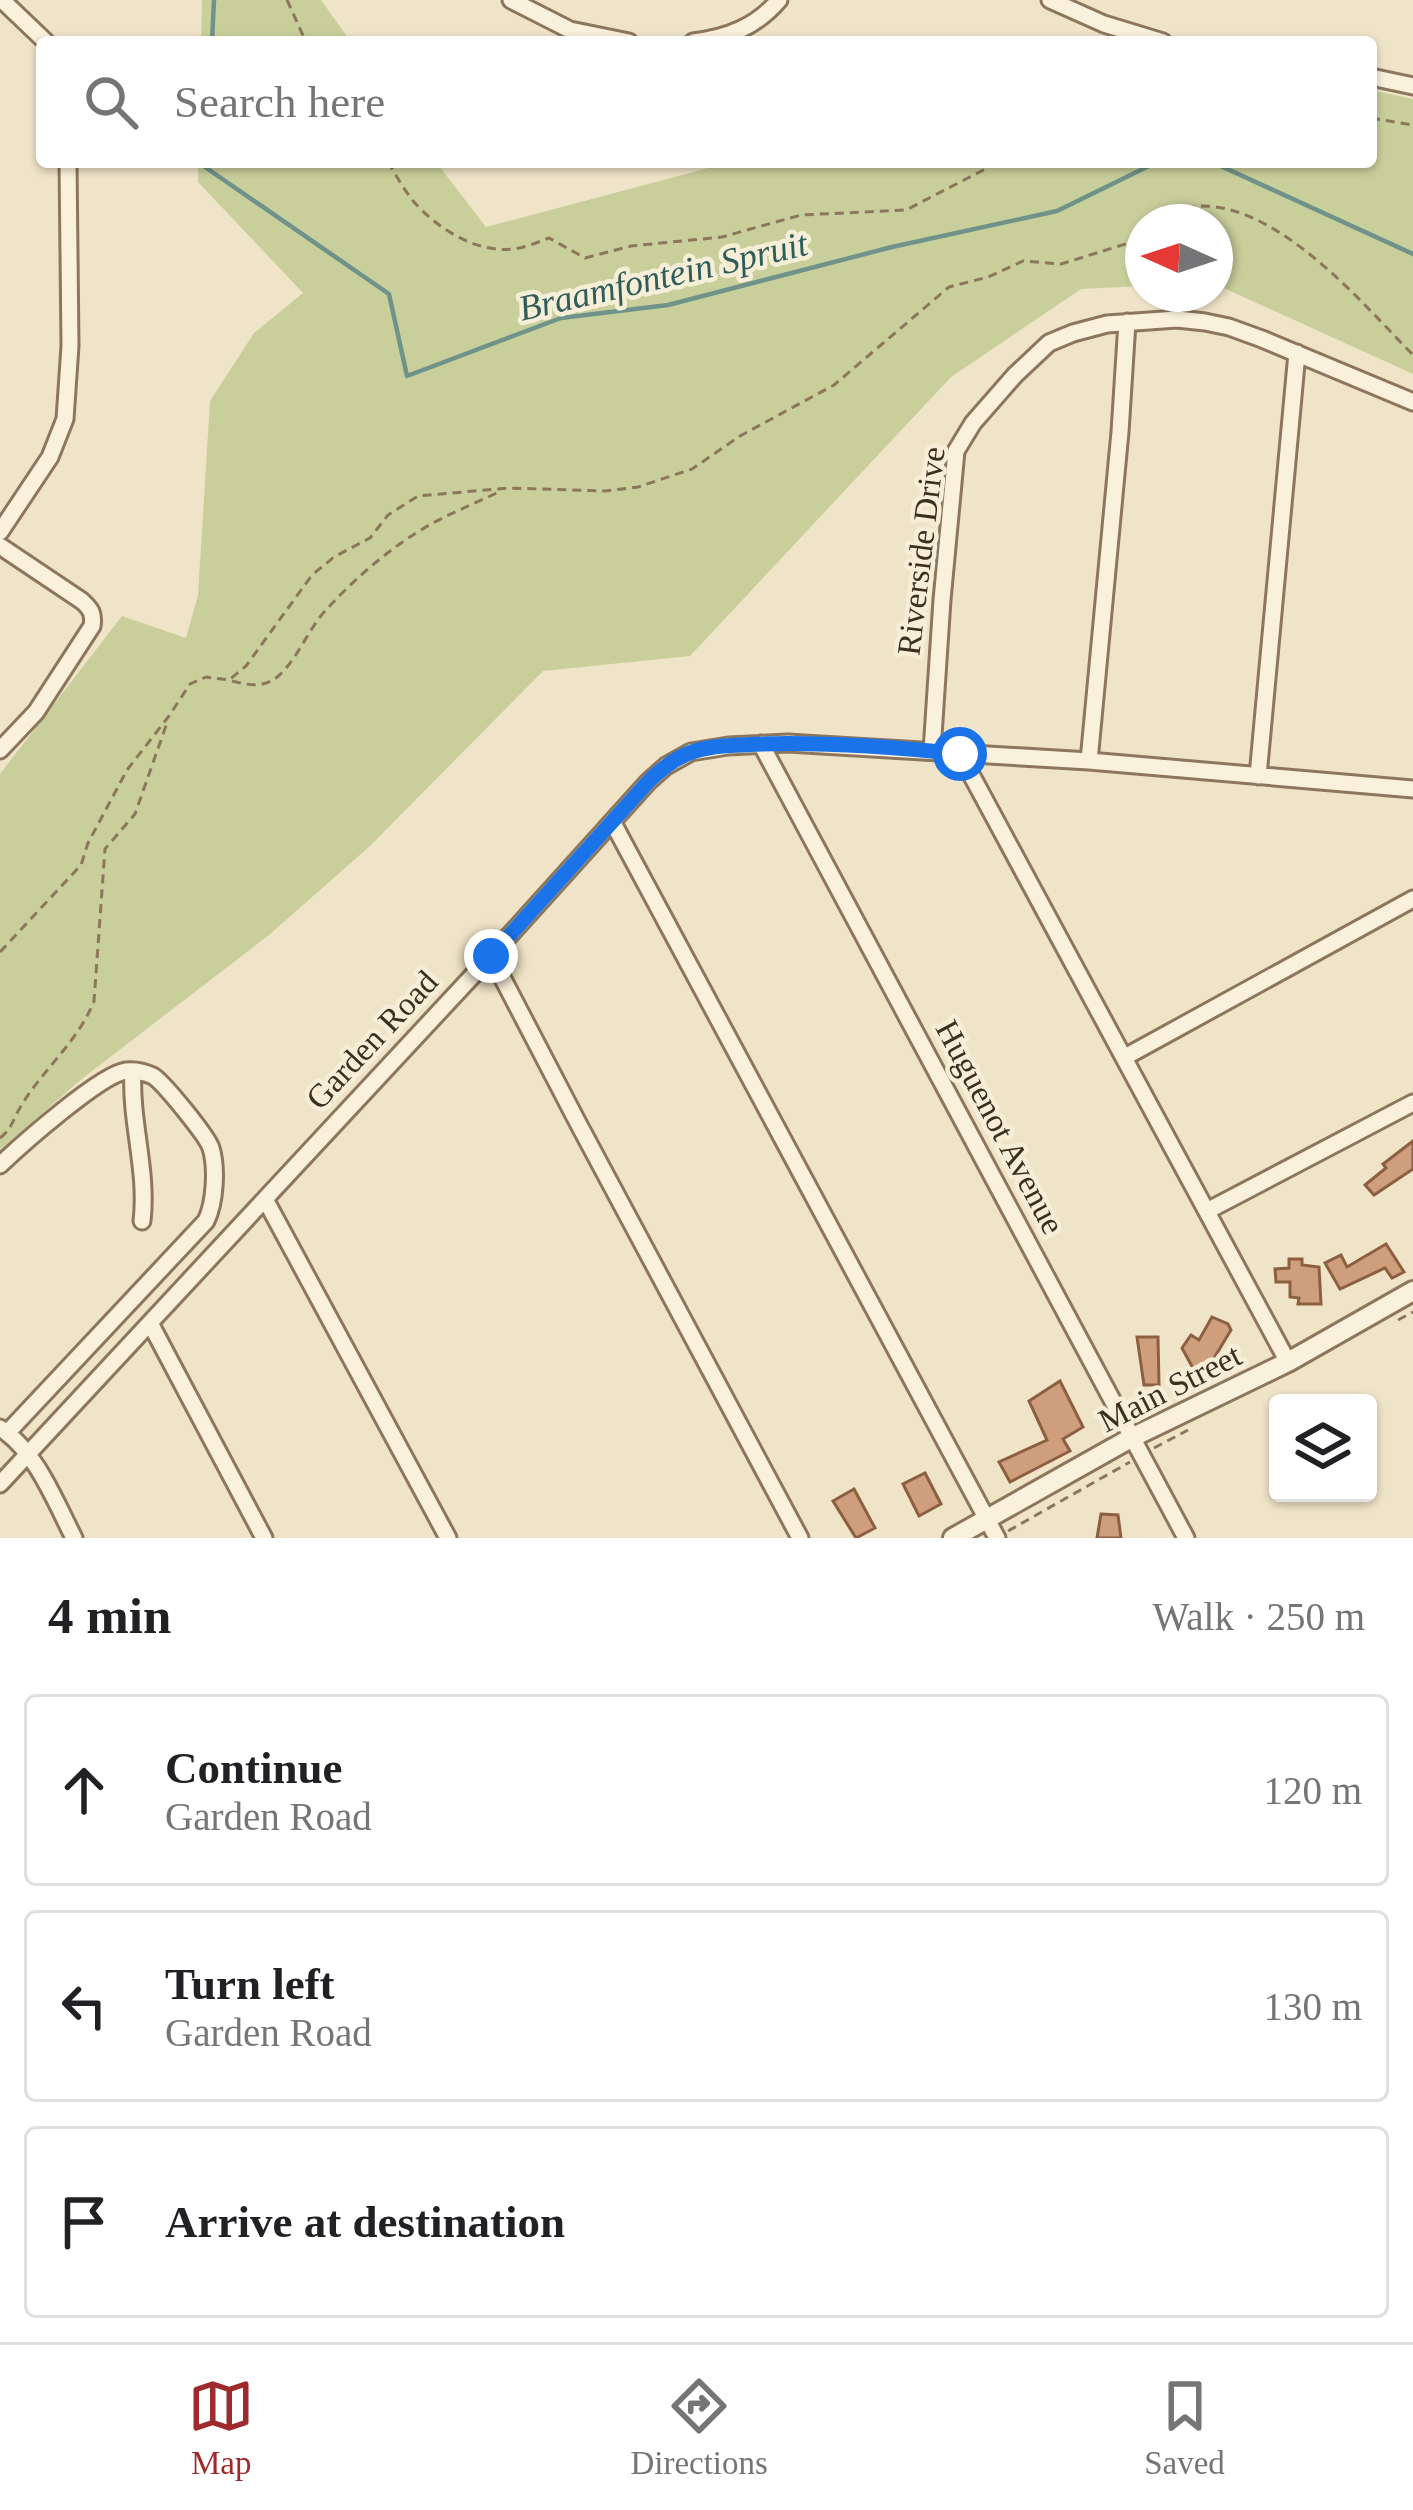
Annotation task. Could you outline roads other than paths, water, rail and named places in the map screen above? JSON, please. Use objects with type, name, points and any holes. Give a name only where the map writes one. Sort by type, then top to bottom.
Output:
[{"type":"street","points":[[2,0],[40,36]]},
{"type":"street","points":[[511,0],[569,36]]},
{"type":"street","points":[[723,36],[766,15],[779,0]]},
{"type":"street","points":[[1050,0],[1143,36]]},
{"type":"street","points":[[1377,77],[1412,85]]},
{"type":"street","points":[[0,532],[50,457],[65,419],[70,346],[68,168]]},
{"type":"street","points":[[1089,761],[1126,322]]},
{"type":"street","name":"Riverside Drive","points":[[932,751],[954,462],[973,422],[1049,344],[1087,328],[1126,322],[1205,322],[1297,353],[1413,402]]},
{"type":"street","points":[[1258,776],[1297,353]]},
{"type":"street","points":[[0,545],[88,606],[93,618],[36,712],[0,750]]},
{"type":"street","name":"Garden Road","points":[[0,1484],[648,782],[677,758],[706,748],[819,743],[1413,788]]},
{"type":"street","name":"Huguenot Avenue","points":[[761,744],[1186,1538]]},
{"type":"street","points":[[960,754],[1288,1362]]},
{"type":"street","points":[[613,823],[997,1538]]},
{"type":"street","points":[[1125,1057],[1413,899]]},
{"type":"street","points":[[491,956],[800,1538]]},
{"type":"street","points":[[133,1071],[131,1102],[143,1167],[142,1221]]},
{"type":"street","points":[[0,1165],[110,1076],[133,1071],[162,1083],[209,1143],[213,1170],[210,1213],[196,1233],[4,1430],[27,1455],[74,1538]]},
{"type":"street","points":[[1207,1211],[1413,1103]]},
{"type":"street","points":[[265,1198],[448,1538]]},
{"type":"street","name":"Main Street","points":[[953,1538],[1136,1447],[1413,1291]]},
{"type":"street","points":[[150,1323],[264,1538]]},
{"type":"waterway","name":"Braamfontein Spruit","points":[[212,36],[214,0]]},
{"type":"waterway","name":"Braamfontein Spruit","points":[[206,168],[389,294],[407,376],[561,318],[668,305],[892,247],[1057,211],[1145,168]]},
{"type":"waterway","name":"Braamfontein Spruit","points":[[1225,168],[1413,254]]}]
